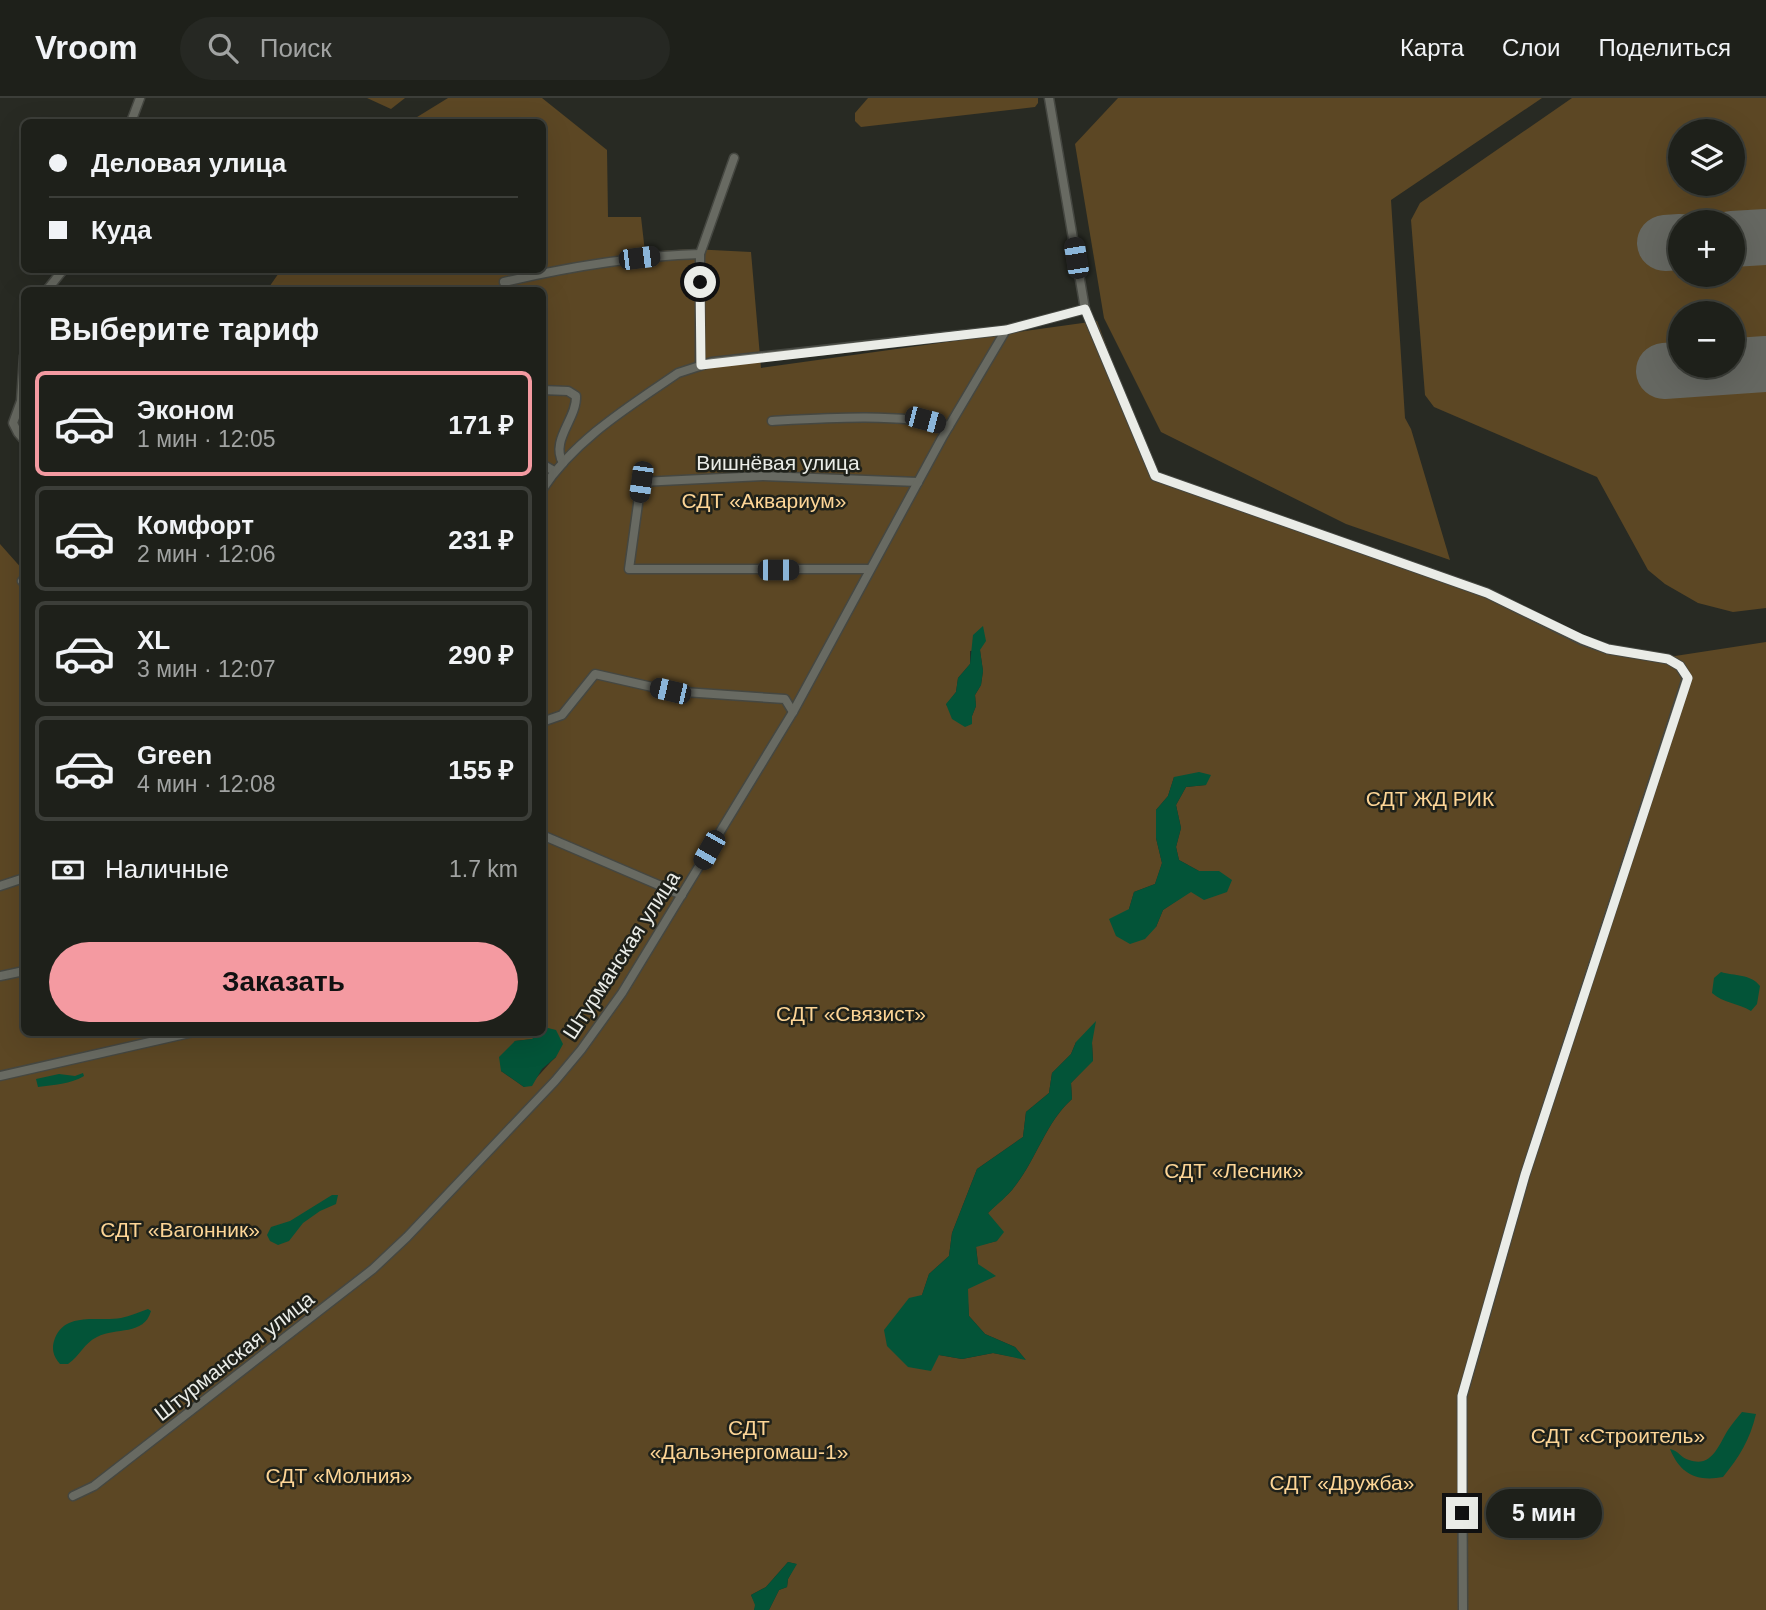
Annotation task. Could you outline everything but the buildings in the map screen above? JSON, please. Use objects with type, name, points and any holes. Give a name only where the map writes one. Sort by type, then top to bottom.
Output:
[{"type":"street","points":[[132,119],[140,98]]},
{"type":"street","points":[[1049,98],[1085,309],[1155,476],[1487,593],[1608,649],[1668,659],[1680,666],[1688,678],[1525,1175],[1462,1396],[1463,1610]]},
{"type":"street","points":[[701,365],[700,254],[734,158]]},
{"type":"street","points":[[504,282],[618,260],[700,254]]},
{"type":"street","points":[[49,287],[61,273]]},
{"type":"street","points":[[546,484],[554,471],[602,425],[678,373],[701,365],[1006,330],[1085,309]]},
{"type":"street","name":"Штурманская улица","points":[[73,1496],[94,1486],[156,1439],[332,1302],[407,1237],[555,1082],[581,1050],[622,993],[793,712],[869,569],[1006,330]]},
{"type":"street","points":[[546,390],[568,391],[576,396],[576,404],[559,445],[563,463]]},
{"type":"street","points":[[21,401],[13,423],[21,435]]},
{"type":"street","points":[[772,421],[818,418],[925,420],[949,426]]},
{"type":"street","points":[[546,466],[554,471]]},
{"type":"street","name":"Вишнёвая улица","points":[[869,569],[629,569],[641,482],[763,475],[918,482]]},
{"type":"street","points":[[546,721],[562,715],[595,674],[670,691],[785,699],[793,712]]},
{"type":"street","points":[[546,837],[682,895]]},
{"type":"street","points":[[0,886],[21,879]]},
{"type":"street","points":[[0,976],[21,972]]},
{"type":"street","points":[[0,1076],[176,1036]]},
{"type":"green space","points":[[367,98],[405,98],[391,109]]},
{"type":"green space","points":[[448,98],[542,98],[607,150],[608,217],[641,217],[645,252],[692,249],[751,252],[761,368],[1097,321],[1144,445],[1159,476],[1477,584],[1610,648],[1675,656],[1766,642],[1766,1610],[769,1610],[779,1590],[787,1587],[796,1564],[788,1562],[766,1587],[751,1595],[756,1605],[754,1610],[0,1610],[0,544],[21,568],[21,1036],[536,1036],[533,1039],[515,1041],[501,1071],[524,1087],[556,1057],[546,1032],[546,287],[269,287],[279,273],[546,273],[546,119],[414,119]],"holes":[[[980,650],[983,671],[972,716],[946,705],[956,692],[958,678],[970,664],[970,651]],[[1174,777],[1206,785],[1186,787],[1176,805],[1181,828],[1176,847],[1179,860],[1199,871],[1219,872],[1163,910],[1156,927],[1129,909],[1134,892],[1155,884],[1162,863],[1156,838],[1156,810],[1168,796]],[[1076,1042],[1092,1043],[1093,1060],[1071,1083],[1072,1099],[1055,1118],[1015,1186],[988,1213],[997,1241],[976,1246],[978,1264],[967,1289],[969,1316],[985,1334],[1015,1347],[1025,1359],[993,1353],[962,1359],[939,1355],[922,1295],[929,1274],[949,1256],[952,1233],[977,1169],[1023,1137],[1026,1112],[1049,1093],[1052,1073],[1071,1054]]]},
{"type":"green space","points":[[868,98],[1038,98],[1038,103],[1035,107],[861,127],[855,121],[855,113]]},
{"type":"green space","points":[[1118,98],[1542,98],[1391,200],[1405,418],[1411,429],[1450,560],[1346,524],[1161,432],[1104,318],[1075,144]]},
{"type":"green space","points":[[1572,98],[1766,98],[1766,219],[1745,220],[1745,210],[1668,210],[1668,227],[1655,230],[1658,263],[1668,263],[1668,287],[1745,287],[1745,258],[1766,257],[1766,608],[1733,612],[1698,603],[1665,584],[1648,570],[1597,477],[1434,407],[1425,395],[1411,220],[1420,203]]},
{"type":"shaded area","points":[[983,626],[986,641],[980,650],[983,671],[981,685],[975,695],[976,706],[972,724],[965,727],[952,719],[946,704],[956,692],[958,678],[970,664],[973,635]]},
{"type":"shaded area","points":[[1199,772],[1211,775],[1206,785],[1186,787],[1176,805],[1181,828],[1176,847],[1179,860],[1199,871],[1219,871],[1232,880],[1227,892],[1204,900],[1191,892],[1163,910],[1156,927],[1145,939],[1130,944],[1116,936],[1109,919],[1129,909],[1134,892],[1155,884],[1162,863],[1156,838],[1156,810],[1168,796],[1174,777]]},
{"type":"shaded area","points":[[1721,972],[1747,977],[1760,986],[1757,1004],[1751,1011],[1712,993],[1714,978]]},
{"type":"shaded area","points":[[1096,1021],[1092,1043],[1093,1061],[1071,1083],[1072,1099],[1055,1118],[1015,1186],[988,1213],[1004,1232],[997,1241],[976,1247],[978,1264],[996,1276],[968,1289],[969,1316],[985,1334],[1015,1347],[1026,1360],[993,1353],[962,1359],[939,1355],[931,1371],[908,1367],[887,1346],[884,1330],[909,1298],[922,1295],[929,1274],[949,1256],[952,1233],[977,1169],[1023,1137],[1026,1112],[1049,1093],[1052,1073],[1071,1054],[1076,1042]]},
{"type":"shaded area","points":[[546,1028],[556,1030],[563,1044],[532,1086],[524,1087],[501,1071],[499,1057],[515,1041],[536,1036],[546,1036]]},
{"type":"shaded area","points":[[83,1073],[84,1076],[73,1081],[50,1086],[38,1087],[36,1079],[59,1074],[75,1076]]},
{"type":"shaded area","points":[[332,1195],[338,1195],[336,1204],[303,1223],[289,1241],[278,1245],[270,1241],[267,1235],[271,1227],[290,1221]]},
{"type":"shaded area","points":[[148,1309],[151,1311],[147,1319],[136,1328],[97,1337],[68,1364],[60,1364],[56,1358],[53,1349],[55,1338],[67,1324],[84,1319],[121,1318]]},
{"type":"shaded area","points":[[1742,1412],[1756,1414],[1754,1423],[1743,1448],[1723,1477],[1697,1477],[1679,1465],[1670,1449],[1697,1462],[1709,1458]]},
{"type":"shaded area","points":[[788,1562],[797,1564],[788,1579],[787,1587],[779,1590],[769,1610],[754,1610],[751,1595],[766,1587]]},
{"type":"runway","points":[[1745,238],[1766,237]]},
{"type":"runway","points":[[1664,371],[1766,364]]},
{"type":"route","points":[[700,282],[701,365],[1006,330],[1085,309],[1155,476],[1487,593],[1608,649],[1668,659],[1680,666],[1688,678],[1525,1175],[1462,1396],[1462,1513]]},
{"type":"park label","name":"СДТ «Аквариум»","points":[[764,500]]},
{"type":"park label","name":"СДТ ЖД РИК","points":[[1430,798]]},
{"type":"park label","name":"СДТ «Связист»","points":[[851,1013]]},
{"type":"park label","name":"СДТ «Лесник»","points":[[1234,1170]]},
{"type":"park label","name":"СДТ «Вагонник»","points":[[180,1229]]},
{"type":"park label","name":"СДТ «Строитель»","points":[[1618,1435]]},
{"type":"park label","name":"СДТ «Дальэнергомаш-1»","points":[[749,1439]]},
{"type":"park label","name":"СДТ «Молния»","points":[[339,1475]]},
{"type":"park label","name":"СДТ «Дружба»","points":[[1342,1482]]}]
